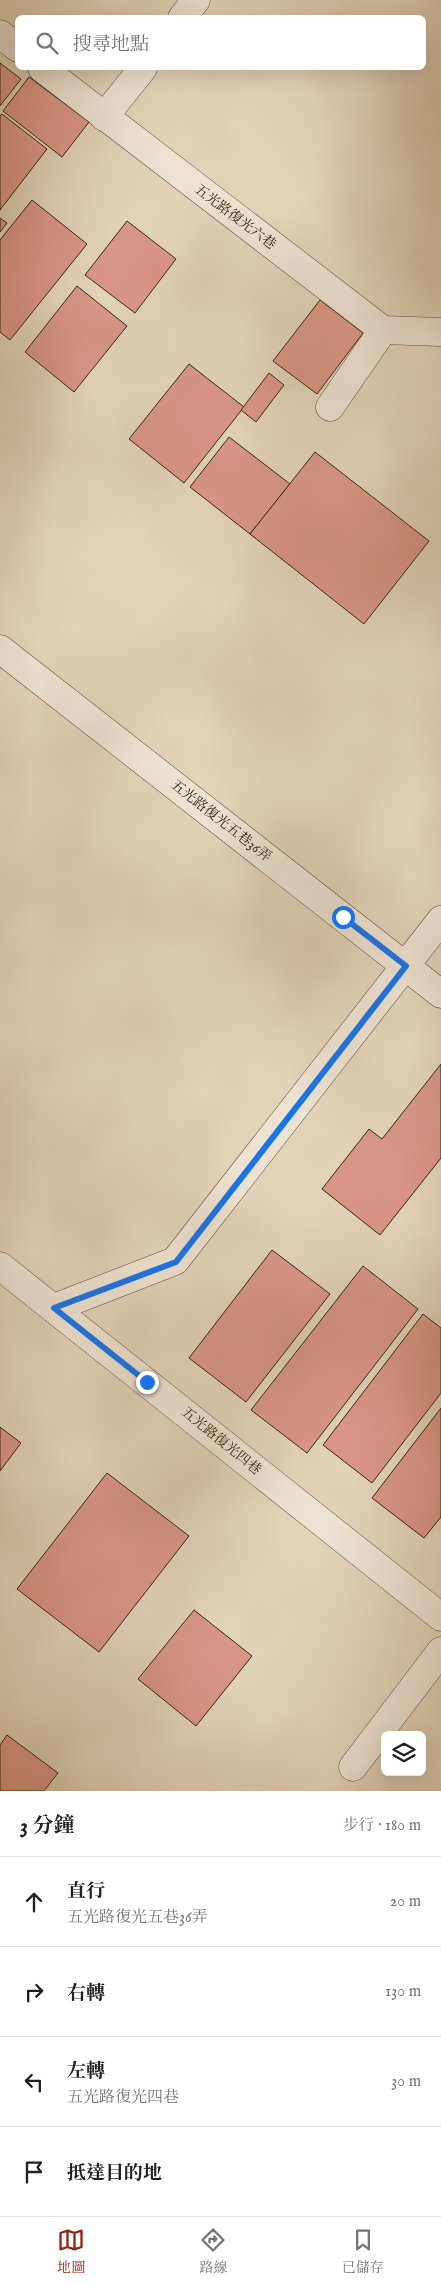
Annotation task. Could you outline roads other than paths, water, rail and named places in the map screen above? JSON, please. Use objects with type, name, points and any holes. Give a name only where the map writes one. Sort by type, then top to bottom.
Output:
[{"type":"lane","points":[[184,15],[196,0]]},
{"type":"lane","points":[[0,34],[15,46]]},
{"type":"lane","name":"五光路復光六巷","points":[[45,70],[383,330]]},
{"type":"lane","points":[[104,117],[141,70]]},
{"type":"lane","points":[[330,407],[383,330],[441,332]]},
{"type":"lane","name":"五光路復光五巷36弄","points":[[0,649],[441,994]]},
{"type":"lane","points":[[54,1308],[176,1262],[441,920]]},
{"type":"lane","name":"五光路復光四巷","points":[[0,1266],[441,1617]]},
{"type":"lane","points":[[353,1767],[441,1651]]}]
